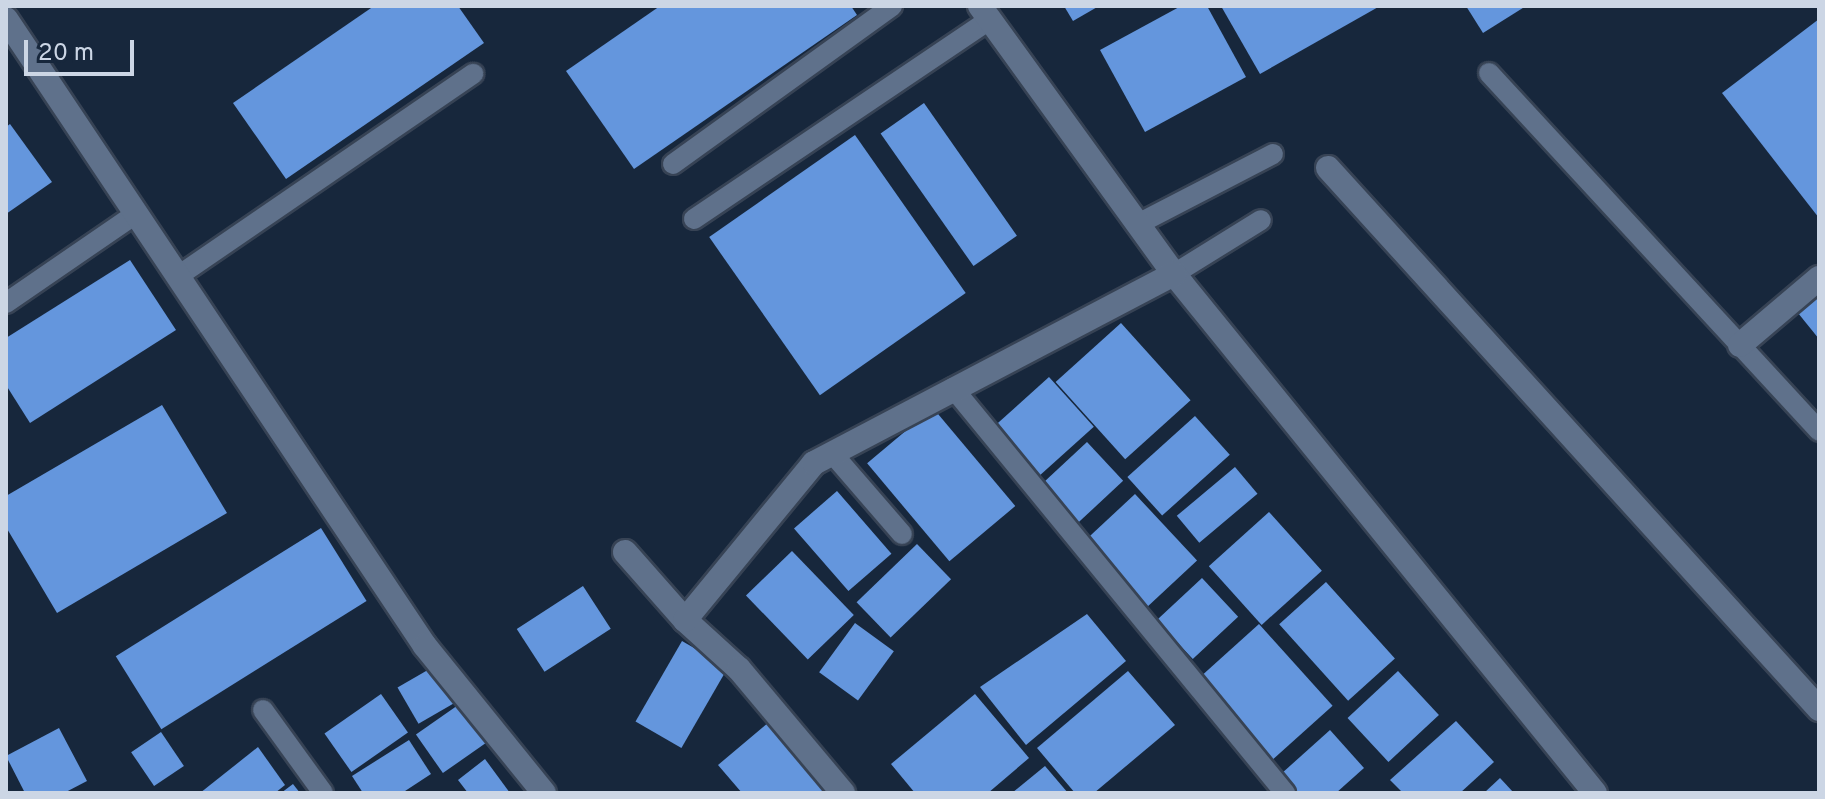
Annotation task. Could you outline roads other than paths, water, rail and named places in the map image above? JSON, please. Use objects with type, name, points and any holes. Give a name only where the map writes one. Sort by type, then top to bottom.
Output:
[{"type":"street","points":[[985,12],[1174,274],[1595,793]]},
{"type":"street","points":[[6,19],[425,646],[544,793]]},
{"type":"street","points":[[1328,168],[1819,709]]},
{"type":"street","points":[[685,620],[814,463],[1174,274]]},
{"type":"street","points":[[1740,345],[1819,278]]},
{"type":"street","points":[[625,552],[685,620],[739,669],[843,793]]},
{"type":"lane","points":[[673,164],[892,6]]},
{"type":"lane","points":[[694,219],[985,12]]},
{"type":"lane","points":[[1489,73],[1819,431]]},
{"type":"lane","points":[[178,276],[473,74]]},
{"type":"lane","points":[[1138,224],[1273,154]]},
{"type":"lane","points":[[6,303],[137,213]]},
{"type":"lane","points":[[1174,274],[1261,220]]},
{"type":"lane","points":[[953,388],[1285,793]]},
{"type":"lane","points":[[832,453],[902,534]]},
{"type":"lane","points":[[263,710],[323,793]]}]
